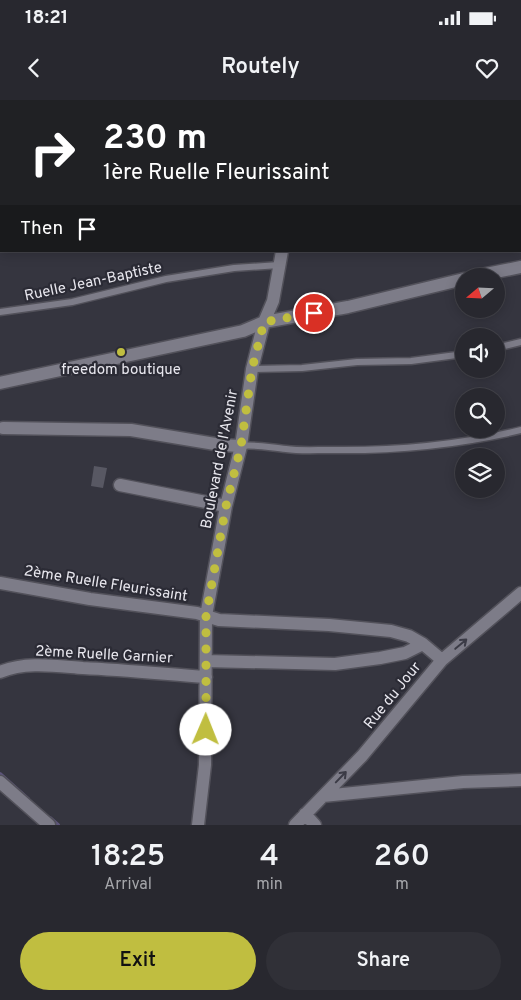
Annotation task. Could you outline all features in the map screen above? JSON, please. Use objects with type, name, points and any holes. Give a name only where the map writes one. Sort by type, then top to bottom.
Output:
[{"type":"street","name":"Boulevard de l'Avenir","points":[[198,825],[205,765],[206,616],[226,506],[241,446],[252,369],[264,322],[273,301],[282,252]]},
{"type":"street","points":[[505,270],[521,267]]},
{"type":"street","points":[[0,383],[243,331],[264,322],[348,307],[455,281]]},
{"type":"street","points":[[4,428],[131,430],[221,445],[241,446]]},
{"type":"street","points":[[120,485],[226,506]]},
{"type":"street","name":"2ème Ruelle Fleurissaint","points":[[0,582],[90,599],[206,616],[219,620],[329,625],[391,631],[409,636],[423,644],[442,660]]},
{"type":"street","name":"Rue du Jour","points":[[295,825],[384,731],[411,695],[442,660],[521,593]]},
{"type":"street","points":[[206,661],[335,664],[405,653],[423,644]]},
{"type":"street","name":"2ème Ruelle Garnier","points":[[0,672],[12,667],[34,665],[206,677]]},
{"type":"street","points":[[323,796],[463,782],[521,780]]},
{"type":"street","points":[[0,782],[49,825]]},
{"type":"street","points":[[306,814],[315,825]]},
{"type":"lane","name":"Ruelle Jean-Baptiste","points":[[0,312],[72,302],[166,279],[234,268],[280,265]]},
{"type":"lane","points":[[505,346],[521,342]]},
{"type":"lane","points":[[252,369],[302,368],[356,362],[411,361],[455,355]]},
{"type":"lane","points":[[241,446],[251,445],[288,450],[398,448],[462,441],[521,430]]},
{"type":"building","points":[[94,466],[107,468],[103,488],[91,486]]},
{"type":"waterway","points":[[0,774],[28,799]]},
{"type":"waterway","points":[[50,818],[58,825]]},
{"type":"place","name":"freedom boutique","points":[[121,352]]},
{"type":"route","points":[[206,730],[206,616],[226,506],[241,446],[252,369],[264,322],[314,313]]}]
